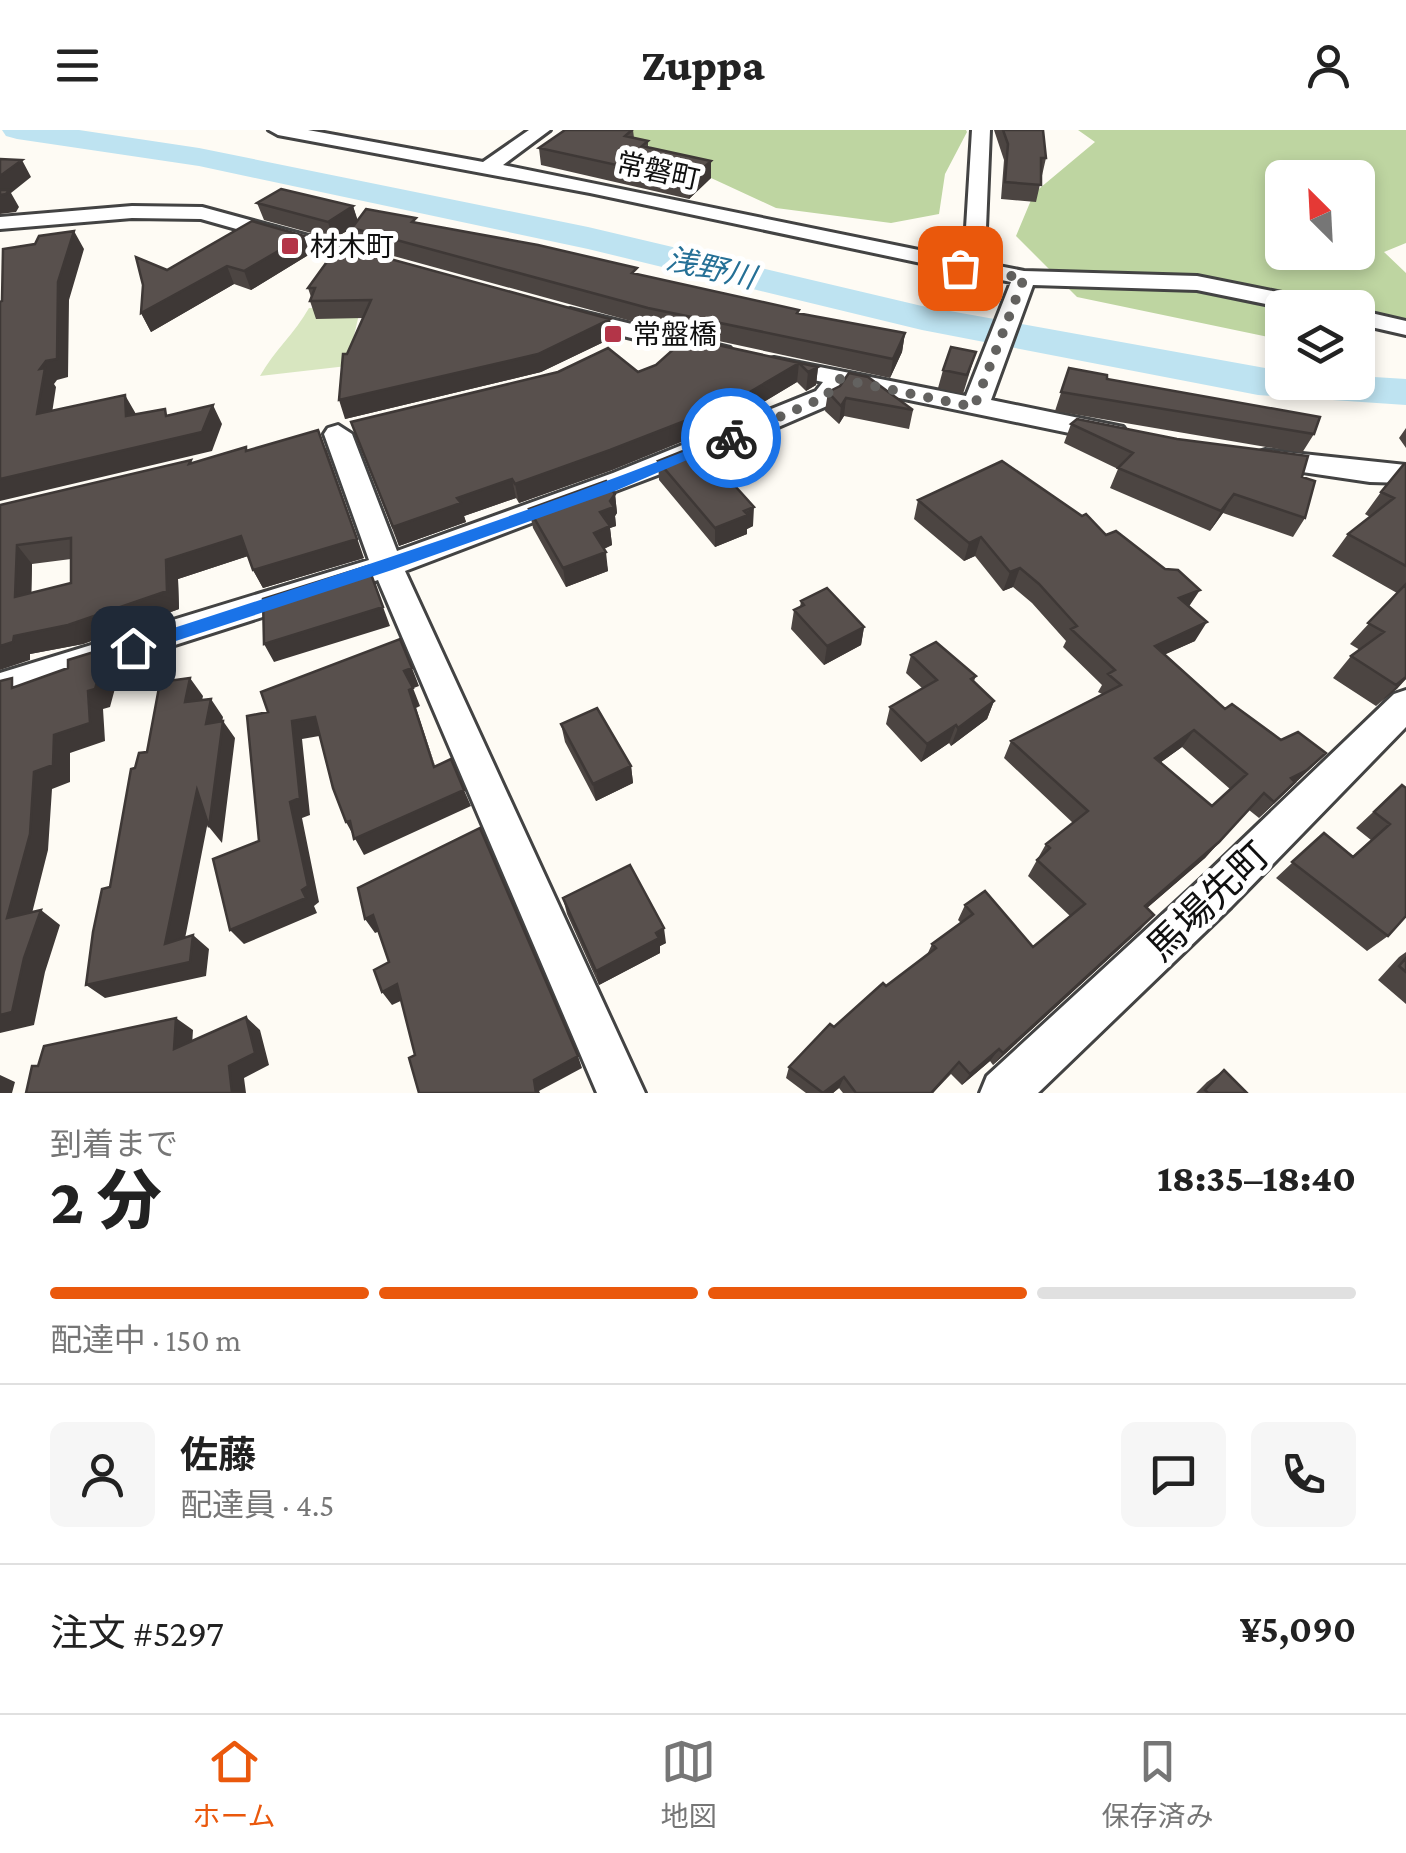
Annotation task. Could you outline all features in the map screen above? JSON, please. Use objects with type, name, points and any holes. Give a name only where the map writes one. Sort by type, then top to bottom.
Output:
[{"type":"street","name":"常磐町","points":[[278,130],[698,209],[960,268],[1024,278],[1196,283],[1265,297]]},
{"type":"street","points":[[386,150],[412,130]]},
{"type":"street","points":[[487,168],[540,130]]},
{"type":"street","points":[[960,268],[976,228],[981,130]]},
{"type":"street","points":[[0,223],[132,212],[202,213],[400,268]]},
{"type":"street","points":[[974,407],[992,370],[1024,278]]},
{"type":"street","points":[[550,310],[644,336],[840,379],[1136,438]]},
{"type":"street","points":[[1375,321],[1406,328]]},
{"type":"street","points":[[613,352],[644,336]]},
{"type":"street","points":[[0,688],[386,566],[610,487],[825,397],[840,379]]},
{"type":"street","points":[[338,434],[386,566],[621,1093]]},
{"type":"street","points":[[1241,455],[1370,474],[1406,474]]},
{"type":"street","name":"馬場先町","points":[[1004,1093],[1216,894],[1405,708]]},
{"type":"green space","points":[[623,130],[967,132],[945,174],[939,214],[891,223],[776,208],[670,159]]},
{"type":"green space","points":[[1078,130],[1406,130],[1406,243],[1384,252],[1406,273],[1406,318],[1375,323],[1375,290],[1265,290],[1265,336],[1077,297],[1016,236],[1034,193],[1095,142]]},
{"type":"green space","points":[[309,308],[360,310],[347,366],[260,376],[297,326]]},
{"type":"building","points":[[565,130],[632,130],[625,136],[648,141],[642,146],[711,161],[689,181],[539,148]]},
{"type":"building","points":[[1003,130],[1043,130],[1046,158],[1041,158],[1041,185],[1005,182],[1008,144]]},
{"type":"building","points":[[0,159],[22,160],[0,176]]},
{"type":"building","points":[[281,189],[353,206],[328,222],[257,203]]},
{"type":"building","points":[[366,209],[637,268],[632,273],[799,310],[797,313],[905,333],[893,359],[648,308],[352,228]]},
{"type":"building","points":[[252,221],[304,236],[244,271],[227,266],[141,313],[143,285],[136,257],[167,270]]},
{"type":"building","points":[[74,231],[58,282],[57,359],[46,361],[40,369],[45,368],[37,414],[125,395],[126,416],[165,409],[166,416],[213,405],[202,432],[0,479],[3,249],[35,244],[39,236]]},
{"type":"building","points":[[339,245],[610,319],[538,354],[339,400],[343,354],[347,354],[371,300],[310,301],[315,288],[308,288]]},
{"type":"building","points":[[686,338],[818,367],[808,372],[799,363],[731,403],[515,484],[512,479],[457,498],[461,503],[393,527],[351,422],[558,372],[608,348],[638,372],[656,365]]},
{"type":"building","points":[[951,347],[976,352],[967,375],[943,370]]},
{"type":"building","points":[[1069,368],[1107,375],[1107,379],[1320,417],[1314,434],[1061,392]]},
{"type":"building","points":[[849,373],[868,377],[913,410],[846,398],[841,406],[828,392],[840,386]]},
{"type":"building","points":[[1077,419],[1177,439],[1308,456],[1302,477],[1315,481],[1305,518],[1234,494],[1221,511],[1118,468],[1133,453],[1071,424]]},
{"type":"building","points":[[318,430],[357,539],[253,570],[241,536],[166,560],[167,591],[68,625],[14,636],[13,642],[0,646],[0,505],[191,460],[189,464],[246,447],[246,451]],"holes":[[[71,538],[71,583],[15,597],[17,545]]]},
{"type":"building","points":[[698,445],[754,507],[744,511],[748,515],[715,528],[658,461]]},
{"type":"building","points":[[1002,461],[1082,516],[1086,514],[1106,535],[1116,531],[1165,569],[1178,570],[1200,590],[1179,598],[1207,622],[1155,646],[1225,709],[1232,704],[1281,740],[1298,732],[1326,753],[1291,778],[1295,782],[1274,802],[1264,793],[1219,842],[1145,906],[1154,915],[1003,1053],[999,1049],[970,1074],[959,1062],[931,1093],[856,1093],[844,1077],[823,1093],[789,1067],[830,1024],[834,1027],[883,983],[886,986],[936,948],[932,944],[973,914],[965,905],[985,891],[1033,947],[1085,904],[1037,860],[1050,848],[1046,844],[1088,811],[1011,741],[1121,685],[1108,674],[1115,670],[1071,629],[1077,626],[1039,584],[1020,568],[1010,572],[981,537],[969,543],[918,500]],"holes":[[[1194,730],[1247,774],[1212,806],[1155,758]]]},
{"type":"building","points":[[1404,464],[1406,566],[1348,534],[1394,498],[1381,492]]},
{"type":"building","points":[[606,481],[615,494],[610,501],[614,507],[600,512],[610,526],[594,533],[606,552],[563,568],[529,509]]},
{"type":"building","points":[[368,566],[383,607],[264,644],[263,599]]},
{"type":"building","points":[[1406,584],[1406,677],[1396,685],[1351,656],[1384,632],[1368,623]]},
{"type":"building","points":[[827,588],[864,627],[827,646],[794,610],[804,605],[801,601]]},
{"type":"building","points":[[400,639],[412,668],[404,671],[413,688],[409,690],[434,767],[451,759],[464,790],[354,839],[350,821],[346,822],[333,788],[315,717],[292,721],[300,798],[290,802],[308,886],[302,890],[306,898],[230,930],[213,859],[259,841],[247,716],[268,712],[261,692]]},
{"type":"building","points":[[936,642],[976,676],[971,679],[994,701],[958,728],[956,725],[927,744],[890,707],[937,680],[911,655]]},
{"type":"building","points":[[107,648],[95,689],[88,691],[90,723],[54,735],[53,765],[34,772],[30,834],[7,918],[41,910],[24,958],[12,1012],[0,1015],[0,681],[12,678],[12,688],[68,668],[68,660]]},
{"type":"building","points":[[190,678],[185,702],[211,699],[206,724],[223,721],[209,827],[197,790],[165,944],[193,935],[190,962],[86,985],[93,932],[102,889],[110,887],[131,769],[135,768],[139,753],[147,752],[160,682]]},
{"type":"building","points":[[597,708],[631,766],[593,784],[561,724]]},
{"type":"building","points":[[1402,785],[1406,788],[1406,916],[1388,936],[1292,862],[1324,833],[1353,857],[1390,824],[1374,812]]},
{"type":"building","points":[[480,828],[578,1056],[534,1080],[536,1093],[419,1093],[409,1058],[415,1055],[397,984],[382,992],[374,970],[389,962],[373,915],[365,919],[358,888]]},
{"type":"building","points":[[630,865],[664,928],[656,933],[659,938],[596,971],[563,898]]},
{"type":"building","points":[[246,1017],[255,1053],[229,1066],[232,1093],[26,1093],[32,1066],[38,1066],[44,1046],[176,1018],[174,1049]]},
{"type":"building","points":[[1224,1070],[1247,1093],[1205,1090]]},
{"type":"waterway","name":"浅野川","points":[[17,130],[199,157],[588,238],[922,318],[1258,382],[1406,392]]},
{"type":"way so far","points":[[731,438],[825,397],[840,379],[974,407],[992,370],[1024,278],[960,268]]},
{"type":"place","name":"材木町","points":[[290,246]]},
{"type":"place","name":"常盤橋","points":[[613,334]]},
{"type":"route","points":[[133,648],[386,566],[610,487],[731,438]]}]
